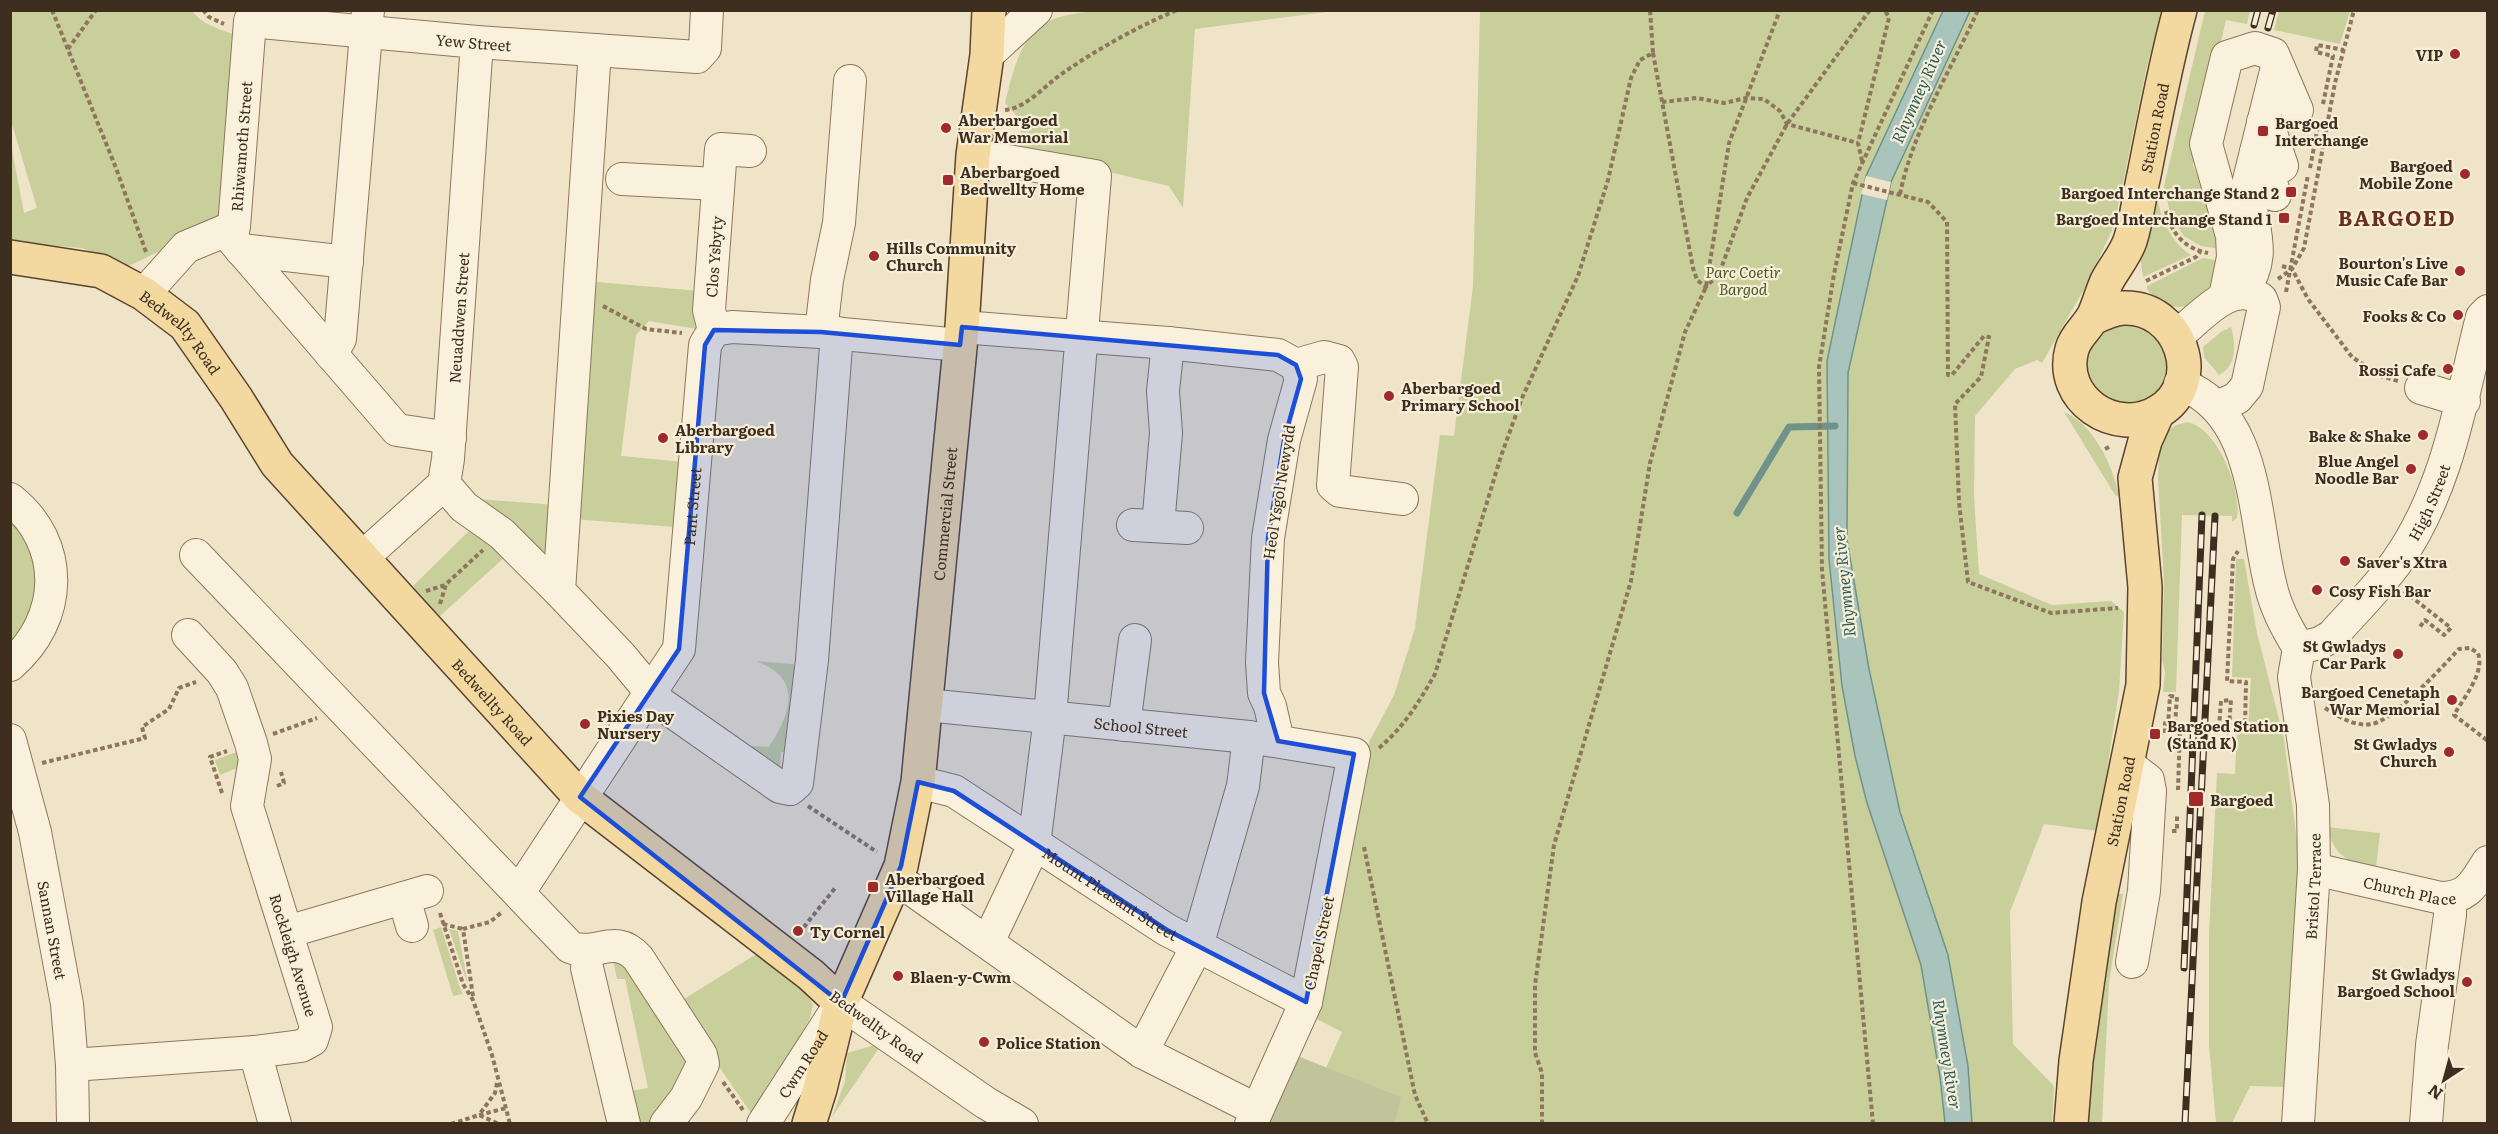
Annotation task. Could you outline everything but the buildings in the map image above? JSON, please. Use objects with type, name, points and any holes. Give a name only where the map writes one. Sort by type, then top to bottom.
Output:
[{"type":"main road","name":"Commercial Street","points":[[809,1124],[841,1003],[898,873],[918,782],[961,336],[973,155],[987,55],[989,10]]},
{"type":"main road","name":"Station Road","points":[[2135,478],[2102,415],[2092,409],[2079,394],[2070,369],[2072,350],[2079,334],[2093,318],[2107,283],[2129,242],[2180,10]]},
{"type":"main road","name":"Station Road","points":[[2129,242],[2136,284],[2146,296]]},
{"type":"main road","name":"Bedwellty Road","points":[[10,257],[101,271],[144,294],[185,325],[278,464],[580,797],[811,975],[841,1003]]},
{"type":"main road","points":[[2093,318],[2109,310],[2124,308],[2146,296],[2177,336],[2184,359],[2180,384]]},
{"type":"main road","name":"Station Road","points":[[2071,1124],[2076,1061],[2099,902],[2143,685],[2145,608],[2135,478],[2145,441],[2158,412],[2171,401],[2180,384]]},
{"type":"main road","points":[[2102,415],[2120,421],[2140,420],[2158,412]]},
{"type":"street","name":"Yew Street","points":[[250,21],[367,21],[477,42],[697,57],[705,48],[707,10]]},
{"type":"street","points":[[987,55],[1036,10]]},
{"type":"street","name":"Rhiwamoth Street","points":[[144,294],[186,247],[233,240],[250,21]]},
{"type":"street","points":[[332,354],[340,339],[367,21]]},
{"type":"street","name":"Neuaddwen Street","points":[[444,484],[450,438],[477,42]]},
{"type":"street","points":[[2177,336],[2233,295],[2253,277],[2257,260],[2257,234],[2248,196],[2280,140],[2273,54],[2255,48],[2227,57],[2206,144],[2232,236],[2233,295]]},
{"type":"street","points":[[559,591],[595,50]]},
{"type":"street","points":[[363,557],[444,484],[464,507],[502,534],[559,591],[620,655],[660,704],[780,787],[790,789],[797,783],[812,660],[829,333],[827,280],[839,223],[850,81]]},
{"type":"street","name":"Clos Ysbyty","points":[[714,330],[709,310],[721,149],[750,151]]},
{"type":"street","points":[[973,155],[1095,176],[1050,717],[1034,845],[988,942]]},
{"type":"street","points":[[622,179],[717,184]]},
{"type":"street","points":[[233,240],[346,262]]},
{"type":"street","points":[[233,240],[397,429],[450,438]]},
{"type":"street","points":[[2217,406],[2237,398],[2247,386],[2264,307],[2258,296],[2233,295]]},
{"type":"street","name":"High Street","points":[[2299,648],[2320,643],[2331,636],[2397,561],[2422,519],[2442,469],[2464,401],[2482,317],[2487,311]]},
{"type":"street","points":[[714,330],[732,327],[829,333],[1081,336],[1278,355],[1296,365],[1324,357],[1339,361],[1342,367],[1333,485],[1340,491],[1402,499]]},
{"type":"street","name":"Pant Street","points":[[519,892],[679,649],[705,345],[714,330]]},
{"type":"street","points":[[1159,526],[1166,433],[1163,391],[1168,343]]},
{"type":"street","name":"Heol Ysgol Newydd","points":[[1142,1053],[1197,946],[1243,786],[1263,739],[1270,706],[1264,693],[1263,683],[1267,550],[1284,440],[1301,378],[1296,365]]},
{"type":"street","points":[[2180,384],[2192,388],[2217,406],[2236,435],[2248,468],[2271,588],[2283,622],[2299,648]]},
{"type":"street","points":[[2421,388],[2464,401]]},
{"type":"street","points":[[10,499],[25,511],[42,536],[51,569],[51,599],[40,629],[21,656],[10,664]]},
{"type":"street","points":[[196,555],[570,947],[582,952],[616,944],[631,950],[701,1055],[703,1064],[686,1098],[666,1124]]},
{"type":"street","name":"Rockleigh Avenue","points":[[72,1065],[255,1052],[301,1046],[312,1040],[316,1027],[247,806],[255,759],[251,743],[232,688],[222,672],[188,635]]},
{"type":"street","points":[[1124,725],[1135,640]]},
{"type":"street","name":"Bristol Terrace","points":[[2298,1124],[2314,869],[2313,805],[2294,677],[2299,648]]},
{"type":"street","name":"School Street","points":[[926,705],[1263,739],[1354,754]]},
{"type":"street","name":"Sannan Street","points":[[15,754],[50,904],[67,1004],[72,1065],[73,1124]]},
{"type":"street","name":"Chapel Street","points":[[1254,1117],[1306,1002],[1342,826],[1354,754]]},
{"type":"street","points":[[2127,764],[2148,780],[2150,791],[2144,891],[2132,962]]},
{"type":"street","name":"Mount Pleasant Street","points":[[918,782],[954,791],[1167,930],[1306,1002]]},
{"type":"street","name":"Church Place","points":[[2314,869],[2441,898],[2457,896],[2471,888],[2487,862]]},
{"type":"street","points":[[898,873],[910,888],[1142,1053],[1254,1117]]},
{"type":"street","points":[[2457,896],[2466,918],[2461,963]]},
{"type":"street","points":[[2426,1124],[2432,1045],[2450,915],[2457,896]]},
{"type":"street","points":[[287,932],[414,905]]},
{"type":"street","points":[[587,968],[624,1124]]},
{"type":"street","name":"Cwm Road","points":[[763,1124],[841,1003]]},
{"type":"street","name":"Bedwellty Road","points":[[841,1003],[1022,1124]]},
{"type":"street","points":[[255,1052],[275,1124]]},
{"type":"path","points":[[52,10],[116,168],[146,253]]},
{"type":"path","points":[[68,50],[96,10]]},
{"type":"path","points":[[1000,110],[1012,109],[1021,105],[1072,67],[1143,25],[1177,10]]},
{"type":"path","points":[[1650,10],[1653,53],[1693,268],[1698,280],[1706,287]]},
{"type":"path","points":[[1542,1124],[1542,1073],[1535,1053],[1535,985],[1554,845],[1631,581],[1650,463],[1684,332],[1706,287],[1729,143],[1780,10]]},
{"type":"path","points":[[1706,287],[1719,274],[1748,198],[1787,124],[1870,10]]},
{"type":"path","points":[[1863,162],[1858,142],[1889,18],[1884,10]]},
{"type":"path","points":[[1873,1124],[1822,570],[1819,367],[1834,274],[1853,183],[1933,10]]},
{"type":"path","points":[[1900,194],[1924,124],[1978,10]]},
{"type":"path","points":[[2292,269],[2304,248],[2335,83],[2354,10]]},
{"type":"path","points":[[2344,50],[2317,45],[2316,52],[2333,56],[2280,140],[2294,244],[2292,269],[2308,299],[2352,357],[2381,376],[2421,388]]},
{"type":"path","points":[[1354,754],[1368,748],[1376,751],[1395,735],[1417,707],[1435,674],[1511,427],[1578,276],[1608,180],[1631,78],[1640,60],[1653,53]]},
{"type":"path","points":[[1662,102],[1697,98],[1724,103],[1746,98],[1764,99],[1780,111],[1787,124],[1858,142]]},
{"type":"path","points":[[1853,183],[1928,202],[1947,222],[1948,375],[1952,375],[1984,336],[1989,337],[1981,377],[1955,404],[1959,502],[1968,582],[2051,613],[2118,609],[2118,598]]},
{"type":"path","points":[[2146,296],[2200,252],[2181,240],[2173,230],[2165,208]]},
{"type":"path","points":[[579,292],[646,330]]},
{"type":"path","points":[[432,632],[446,584],[502,534]]},
{"type":"path","points":[[2219,728],[2221,701],[2231,700],[2229,726],[2245,726],[2246,682],[2228,681],[2233,559],[2242,544]]},
{"type":"path","points":[[2403,590],[2451,628],[2444,635],[2425,620],[2419,628]]},
{"type":"path","points":[[2320,706],[2349,722],[2372,724],[2391,716],[2459,649],[2470,648],[2478,653],[2481,661],[2476,676],[2454,715],[2487,741]]},
{"type":"path","points":[[15,754],[145,738],[142,728],[169,709],[179,688],[222,672]]},
{"type":"path","points":[[2169,720],[2170,696],[2177,698],[2175,724]]},
{"type":"path","points":[[2165,733],[2165,723],[2228,728],[2227,735]]},
{"type":"path","points":[[790,789],[801,801],[898,873]]},
{"type":"path","points":[[1342,826],[1361,833],[1415,1095],[1428,1124]]},
{"type":"path","points":[[797,935],[836,887]]},
{"type":"path","points":[[414,905],[433,889],[463,984],[473,1000]]},
{"type":"path","points":[[510,1124],[492,1055],[473,1000],[463,929],[490,922],[518,899],[519,892]]},
{"type":"path","points":[[479,1115],[495,1093],[498,1081]]},
{"type":"path","points":[[451,1124],[506,1108]]},
{"type":"path","points":[[479,1115],[499,1124]]},
{"type":"highlighted area","points":[[962,327],[1278,355],[1296,365],[1301,379],[1284,440],[1268,538],[1264,693],[1278,741],[1354,754],[1306,1002],[1167,930],[954,791],[918,782],[901,866],[841,1003],[580,797],[679,649],[705,345],[714,330],[821,332],[960,345]]},
{"type":"green space","points":[[1095,10],[1334,11],[1195,29],[1183,208],[1169,186],[1018,151],[1022,122],[1005,103],[1015,66],[1026,43],[1042,25],[1054,19]]},
{"type":"green space","points":[[2279,10],[2350,11],[2340,44],[2274,30]]},
{"type":"green space","points":[[11,11],[192,11],[205,23],[233,34],[219,222],[129,266],[81,248],[11,242],[10,139],[24,213],[37,208],[11,121]]},
{"type":"green space","name":"Parc Coetir Bargod","points":[[1480,11],[2162,11],[2147,66],[2114,226],[2087,284],[2042,363],[2037,360],[2015,369],[1975,416],[1974,496],[1979,574],[2052,605],[2111,601],[2124,612],[2119,691],[2098,831],[2044,824],[2010,912],[2013,1044],[2054,1086],[2052,1123],[1972,1123],[1968,1066],[1948,955],[1900,812],[1871,683],[1842,687],[1855,756],[1867,803],[1921,965],[1940,1077],[1945,1123],[1395,1123],[1400,1097],[1326,1068],[1342,1032],[1315,1018],[1358,817],[1369,742],[1394,695],[1415,628],[1440,435],[1454,436],[1473,286]]},
{"type":"green space","points":[[2205,11],[2250,11],[2247,24],[2226,20],[2193,165],[2219,227],[2221,249],[2201,246],[2184,236],[2171,217],[2164,186]]},
{"type":"green space","points":[[2155,188],[2166,226],[2183,249],[2191,255],[2143,277],[2140,256]]},
{"type":"green space","points":[[2203,258],[2222,261],[2217,278],[2210,290],[2193,304],[2174,307],[2164,304],[2147,289],[2147,286]]},
{"type":"green space","points":[[586,281],[699,291],[697,329],[649,321],[636,335],[621,456],[684,462],[675,527],[560,518],[553,564],[519,544],[439,617],[413,586],[474,526],[464,498],[569,506]]},
{"type":"green space","points":[[2128,321],[2159,335],[2170,366],[2164,388],[2136,408],[2094,395],[2082,363],[2096,333]]},
{"type":"green space","points":[[2231,327],[2234,354],[2229,366],[2219,375],[2204,357],[2203,347]]},
{"type":"green space","points":[[2064,412],[2075,418],[2093,436],[2112,471],[2119,495],[2116,496],[2112,490]]},
{"type":"green space","points":[[2188,422],[2199,427],[2209,436],[2226,462],[2236,492],[2237,518],[2232,522],[2232,516],[2182,515],[2176,692],[2163,692],[2165,673],[2162,659],[2164,582],[2158,479],[2159,455],[2169,430],[2176,425]]},
{"type":"green space","points":[[11,509],[26,522],[45,590],[11,653]]},
{"type":"green space","points":[[2236,559],[2244,559],[2257,633],[2284,739],[2303,889],[2291,1087],[2250,1086],[2232,1123],[2216,1123],[2209,1046],[2209,933],[2217,773],[2235,774],[2237,731],[2248,730],[2251,678],[2232,677]]},
{"type":"green space","points":[[757,661],[802,665],[793,753],[781,752],[780,766],[792,768],[789,774],[754,758],[752,746],[769,747],[784,720],[788,700],[788,690],[784,681],[775,671]]},
{"type":"green space","points":[[245,749],[240,767],[220,775],[215,760]]},
{"type":"green space","points":[[2327,827],[2380,833],[2376,868],[2357,863],[2338,852]]},
{"type":"green space","points":[[2111,893],[2123,894],[2109,983],[2102,1123],[2085,1124]]},
{"type":"green space","points":[[441,927],[463,994],[453,996],[433,930]]},
{"type":"green space","points":[[449,929],[458,931],[468,985]]},
{"type":"green space","points":[[758,953],[807,992],[813,1005],[810,1018],[753,1116],[676,1004]]},
{"type":"green space","points":[[616,954],[694,1060],[660,1123],[636,1123],[630,1091],[648,1088],[625,979],[617,979],[613,960]]},
{"type":"green space","points":[[875,1045],[879,1048],[832,1117],[845,1081],[847,1053]]},
{"type":"green space","points":[[1300,1057],[1401,1097],[1395,1123],[1269,1123]]},
{"type":"water","name":"Rhymney River","points":[[1943,11],[1970,11],[1891,182],[1848,373],[1847,540],[1869,669],[1900,812],[1948,955],[1968,1066],[1972,1124],[1945,1123],[1940,1077],[1921,965],[1867,803],[1855,756],[1842,686],[1829,559],[1827,361],[1866,176]]},
{"type":"pier","points":[[1866,176],[1891,182],[1887,200],[1861,194]]},
{"type":"waterway","points":[[1737,513],[1789,427],[1835,426]]},
{"type":"railway","points":[[2254,25],[2258,10]]},
{"type":"railway","points":[[2268,28],[2273,10]]},
{"type":"railway","points":[[2184,968],[2202,515]]},
{"type":"railway","points":[[2185,1124],[2215,516]]},
{"type":"place","name":"VIP","points":[[2455,54]]},
{"type":"place","name":"Aberbargoed War Memorial","points":[[946,128]]},
{"type":"place","name":"Bargoed Interchange","points":[[2263,131]]},
{"type":"place","name":"Bargoed Mobile Zone","points":[[2465,174]]},
{"type":"place","name":"Aberbargoed Bedwellty Home","points":[[948,180]]},
{"type":"place","name":"Bargoed Interchange Stand 2","points":[[2291,192]]},
{"type":"place","name":"Bargoed Interchange Stand 1","points":[[2284,218]]},
{"type":"place","name":"Hills Community Church","points":[[874,256]]},
{"type":"place","name":"Bourton's Live Music Cafe Bar","points":[[2460,271]]},
{"type":"place","name":"Fooks & Co","points":[[2458,315]]},
{"type":"place","name":"Rossi Cafe","points":[[2448,369]]},
{"type":"place","name":"Aberbargoed Primary School","points":[[1389,396]]},
{"type":"place","name":"Bake & Shake","points":[[2423,435]]},
{"type":"place","name":"Aberbargoed Library","points":[[663,438]]},
{"type":"place","name":"Blue Angel Noodle Bar","points":[[2411,469]]},
{"type":"place","name":"Saver's Xtra","points":[[2345,561]]},
{"type":"place","name":"Cosy Fish Bar","points":[[2317,590]]},
{"type":"place","name":"St Gwladys Car Park","points":[[2398,654]]},
{"type":"place","name":"Bargoed Cenetaph War Memorial","points":[[2452,700]]},
{"type":"place","name":"Pixies Day Nursery","points":[[585,724]]},
{"type":"place","name":"Bargoed Station (Stand K)","points":[[2155,734]]},
{"type":"place","name":"St Gwladys Church","points":[[2449,752]]},
{"type":"place","name":"Bargoed","points":[[2196,799]]},
{"type":"place","name":"Aberbargoed Village Hall","points":[[873,887]]},
{"type":"place","name":"Ty Cornel","points":[[798,931]]},
{"type":"place","name":"Blaen-y-Cwm","points":[[898,976]]},
{"type":"place","name":"St Gwladys Bargoed School","points":[[2467,982]]},
{"type":"place","name":"Police Station","points":[[984,1042]]},
{"type":"district","name":"BARGOED","points":[[2397,216]]}]
